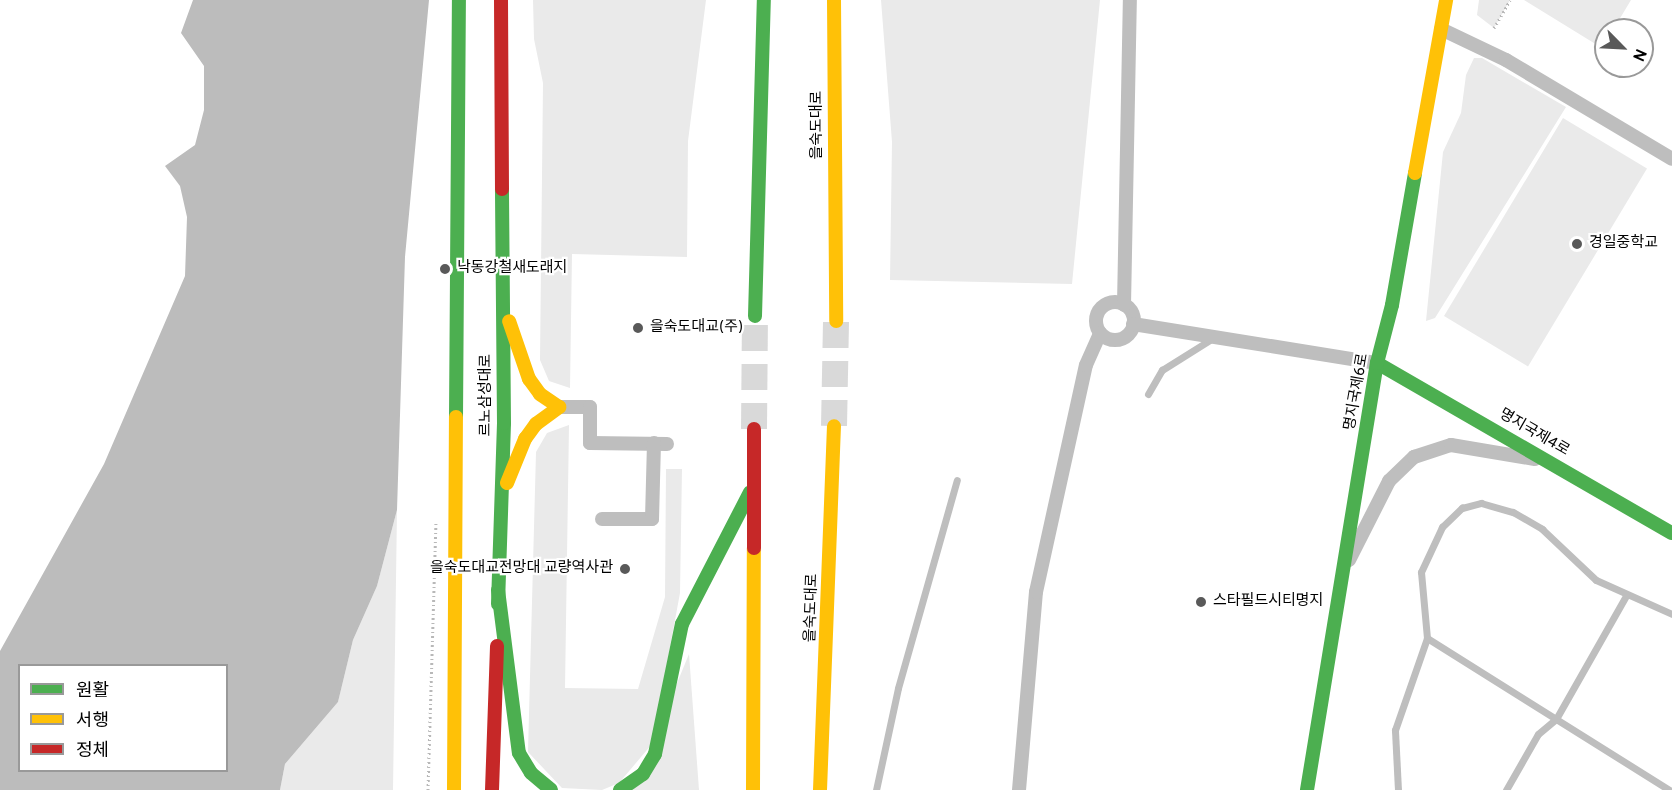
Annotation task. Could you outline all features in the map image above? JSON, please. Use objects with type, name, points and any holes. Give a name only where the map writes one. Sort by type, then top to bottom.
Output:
[{"type":"main road","name":"르노삼성대로","points":[[454,790],[459,0]]},
{"type":"main road","name":"르노삼성대로","points":[[492,790],[501,500],[503,303],[501,0]]},
{"type":"main road","points":[[755,316],[764,0]]},
{"type":"main road","name":"을숙도대로","points":[[834,0],[836,321]]},
{"type":"main road","name":"명지국제6로","points":[[1306,788],[1347,565],[1377,363],[1392,305],[1446,0]]},
{"type":"main road","points":[[501,500],[525,439],[543,418],[559,407],[540,394],[526,373],[503,303]]},
{"type":"main road","name":"명지국제4로","points":[[1377,363],[1551,461],[1672,533]]},
{"type":"main road","name":"을숙도대로","points":[[820,790],[834,426]]},
{"type":"main road","points":[[753,790],[754,429]]},
{"type":"main road","points":[[621,790],[643,774],[655,754],[682,624],[753,486]]},
{"type":"main road","points":[[498,590],[519,753],[531,773],[550,790]]},
{"type":"street","points":[[1124,305],[1130,0]]},
{"type":"street","points":[[1441,29],[1506,60],[1672,159]]},
{"type":"street","points":[[1019,790],[1036,592],[1086,364],[1100,333],[1096,322],[1099,311],[1113,302],[1124,305],[1132,314],[1133,324],[1129,333],[1118,339],[1100,333]]},
{"type":"street","points":[[1133,324],[1377,363]]},
{"type":"street","points":[[559,407],[590,407],[590,443],[661,443],[652,519],[602,519]]},
{"type":"street","points":[[1347,565],[1389,481],[1414,457],[1451,445],[1551,461]]},
{"type":"lane","points":[[1148,394],[1162,370],[1214,337]]},
{"type":"lane","points":[[876,790],[898,688],[957,480]]},
{"type":"lane","points":[[1398,790],[1395,730],[1427,638],[1421,572],[1442,527],[1462,508],[1481,503],[1513,512],[1542,529],[1596,580],[1626,596],[1672,614]]},
{"type":"lane","points":[[1506,790],[1538,734],[1556,719],[1626,596]]},
{"type":"lane","points":[[1427,638],[1668,790]]},
{"type":"path","points":[[1494,28],[1510,0]]},
{"type":"shaded area","points":[[193,0],[429,0],[405,257],[397,510],[377,586],[353,640],[338,702],[285,764],[280,790],[0,790],[0,651],[104,464],[185,276],[187,217],[180,186],[165,166],[195,145],[204,110],[204,66],[181,33]]},
{"type":"shaded area","points":[[533,0],[706,0],[688,141],[687,257],[572,254],[570,388],[549,381],[540,360],[543,83],[534,39]]},
{"type":"shaded area","points":[[881,0],[1100,0],[1072,284],[890,280],[892,142]]},
{"type":"shaded area","points":[[1479,0],[1510,0],[1494,28],[1477,15]]},
{"type":"shaded area","points":[[1524,0],[1631,0],[1620,18],[1594,18],[1594,43]]},
{"type":"shaded area","points":[[1474,58],[1482,58],[1566,107],[1435,318],[1426,321],[1443,152],[1461,113],[1466,75]]},
{"type":"shaded area","points":[[1563,118],[1647,168],[1528,366],[1444,316]]},
{"type":"shaded area","points":[[569,425],[565,688],[638,689],[665,597],[666,469],[682,469],[680,593],[652,744],[619,783],[602,790],[562,788],[528,752],[536,452],[547,433]]},
{"type":"shaded area","points":[[397,510],[393,790],[280,790],[285,764],[338,702],[353,640],[377,586]]},
{"type":"shaded area","points":[[689,654],[699,790],[633,790]]},
{"type":"tunnel","points":[[754,429],[755,316]]},
{"type":"tunnel","points":[[834,426],[836,321]]},
{"type":"traffic: fast","points":[[456,417],[459,0]]},
{"type":"traffic: fast","points":[[755,316],[764,0]]},
{"type":"traffic: fast","points":[[1307,790],[1377,363],[1392,305],[1415,173]]},
{"type":"traffic: fast","points":[[498,604],[504,423],[502,189]]},
{"type":"traffic: fast","points":[[1377,363],[1672,533]]},
{"type":"traffic: fast","points":[[620,790],[643,774],[655,754],[682,624],[750,492]]},
{"type":"traffic: fast","points":[[498,590],[519,753],[531,773],[551,790]]},
{"type":"traffic: slow","points":[[834,0],[836,321]]},
{"type":"traffic: slow","points":[[1415,173],[1446,0]]},
{"type":"traffic: slow","points":[[507,483],[525,439],[536,424],[559,407],[540,394],[529,379],[509,321]]},
{"type":"traffic: slow","points":[[454,790],[456,417]]},
{"type":"traffic: slow","points":[[820,790],[834,426]]},
{"type":"traffic: slow","points":[[753,790],[754,548]]},
{"type":"traffic: jam","points":[[501,0],[502,189]]},
{"type":"traffic: jam","points":[[754,429],[754,548]]},
{"type":"traffic: jam","points":[[492,790],[497,646]]},
{"type":"place","name":"경일중학교","points":[[1577,244]]},
{"type":"place","name":"낙동강철새도래지","points":[[445,269]]},
{"type":"place","name":"을숙도대교(주)","points":[[638,328]]},
{"type":"place","name":"을숙도대교전망대 교량역사관","points":[[625,569]]},
{"type":"place","name":"스타필드시티명지","points":[[1201,602]]}]
